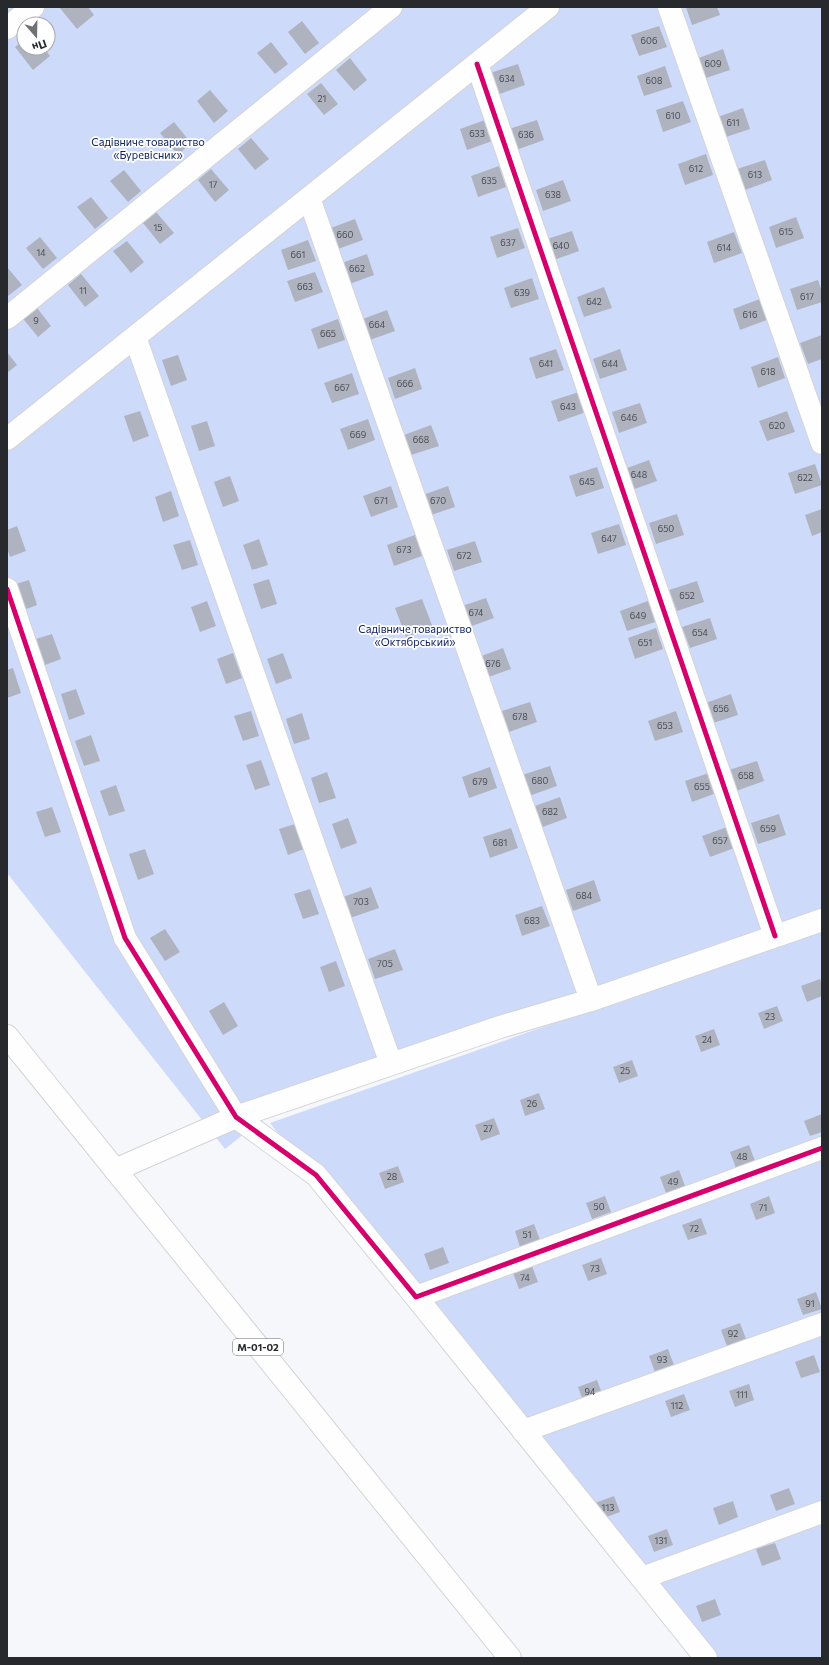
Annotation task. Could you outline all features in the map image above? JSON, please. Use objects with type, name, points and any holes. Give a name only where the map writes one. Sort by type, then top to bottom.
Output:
[{"type":"street","points":[[7,28],[33,7]]},
{"type":"street","points":[[7,318],[391,7]]},
{"type":"street","points":[[7,439],[548,7]]},
{"type":"street","points":[[669,7],[822,443]]},
{"type":"street","points":[[477,64],[775,936]]},
{"type":"street","points":[[309,198],[591,1000]]},
{"type":"street","points":[[135,337],[391,1064]]},
{"type":"street","points":[[7,589],[125,938],[236,1117],[316,1174],[706,1658]]},
{"type":"street","points":[[115,1170],[236,1117],[500,1027],[591,1000],[822,920]]},
{"type":"street","name":"М-01-02","points":[[7,1036],[510,1658]]},
{"type":"street","points":[[416,1297],[822,1148]]},
{"type":"street","points":[[523,1431],[822,1324]]},
{"type":"street","points":[[642,1578],[822,1512]]},
{"type":"green space","name":"Садівниче товариство «Октябрський»","points":[[7,7],[822,7],[822,918],[264,1118],[225,1149],[7,873]]},
{"type":"green space","points":[[822,929],[822,1658],[691,1658],[270,1123]]},
{"type":"building","points":[[59,7],[88,7],[94,15],[77,29]]},
{"type":"building","points":[[686,7],[717,7],[720,15],[692,25]]},
{"type":"building","points":[[302,21],[319,43],[305,54],[288,32]]},
{"type":"building","points":[[659,26],[667,47],[639,56],[631,35]]},
{"type":"building","points":[[271,42],[288,64],[275,74],[257,53]]},
{"type":"building","points":[[723,49],[730,70],[703,79],[696,59]]},
{"type":"building","points":[[22,56],[50,56],[33,70]]},
{"type":"building","points":[[350,58],[367,80],[354,91],[336,70]]},
{"type":"building","points":[[518,64],[525,85],[497,95],[490,73]]},
{"type":"building","points":[[665,66],[672,87],[644,96],[637,76]]},
{"type":"building","points":[[321,83],[338,104],[324,115],[307,94]]},
{"type":"building","points":[[210,90],[228,111],[214,123],[197,101]]},
{"type":"building","points":[[683,101],[691,122],[663,132],[656,110]]},
{"type":"building","points":[[743,108],[750,129],[723,138],[715,118]]},
{"type":"building","points":[[488,119],[495,140],[467,150],[460,129]]},
{"type":"building","points":[[537,120],[544,140],[516,150],[509,129]]},
{"type":"building","points":[[174,122],[191,143],[178,155],[160,133]]},
{"type":"building","points":[[251,138],[269,159],[255,170],[238,149]]},
{"type":"building","points":[[706,154],[713,175],[685,185],[678,164]]},
{"type":"building","points":[[765,160],[772,180],[745,190],[737,169]]},
{"type":"building","points":[[499,166],[506,187],[478,197],[471,176]]},
{"type":"building","points":[[211,169],[229,190],[215,202],[198,180]]},
{"type":"building","points":[[124,170],[141,191],[128,202],[110,181]]},
{"type":"building","points":[[563,180],[571,201],[543,211],[536,190]]},
{"type":"building","points":[[91,197],[108,218],[95,229],[77,207]]},
{"type":"building","points":[[156,212],[174,233],[160,244],[143,223]]},
{"type":"building","points":[[796,217],[804,238],[776,248],[769,227]]},
{"type":"building","points":[[355,219],[363,240],[335,250],[328,229]]},
{"type":"building","points":[[518,228],[525,248],[497,258],[490,237]]},
{"type":"building","points":[[572,231],[579,251],[551,261],[544,240]]},
{"type":"building","points":[[734,232],[742,253],[714,263],[707,242]]},
{"type":"building","points":[[40,237],[57,258],[43,269],[26,248]]},
{"type":"building","points":[[308,240],[316,261],[288,270],[281,250]]},
{"type":"building","points":[[127,241],[144,262],[131,273],[113,251]]},
{"type":"building","points":[[367,254],[374,275],[347,285],[339,264]]},
{"type":"building","points":[[7,267],[22,285],[8,296],[7,295]]},
{"type":"building","points":[[315,272],[323,292],[295,302],[287,281]]},
{"type":"building","points":[[81,274],[99,296],[85,307],[68,285]]},
{"type":"building","points":[[532,278],[539,299],[511,308],[504,288]]},
{"type":"building","points":[[818,280],[822,292],[822,302],[797,310],[790,289]]},
{"type":"building","points":[[604,287],[612,308],[584,317],[577,297]]},
{"type":"building","points":[[760,299],[767,320],[740,330],[733,309]]},
{"type":"building","points":[[34,304],[51,326],[38,337],[20,315]]},
{"type":"building","points":[[387,310],[395,331],[367,341],[360,320]]},
{"type":"building","points":[[338,319],[345,340],[318,349],[311,329]]},
{"type":"building","points":[[822,335],[822,359],[808,364],[800,343]]},
{"type":"building","points":[[556,349],[564,370],[536,379],[529,358]]},
{"type":"building","points":[[620,349],[627,370],[600,379],[593,359]]},
{"type":"building","points":[[7,352],[17,365],[7,373]]},
{"type":"building","points":[[178,355],[187,380],[171,386],[162,360]]},
{"type":"building","points":[[778,357],[785,378],[758,388],[751,367]]},
{"type":"building","points":[[415,368],[422,389],[395,399],[388,378]]},
{"type":"building","points":[[352,373],[359,394],[332,403],[324,383]]},
{"type":"building","points":[[579,392],[586,412],[558,422],[551,401]]},
{"type":"building","points":[[640,403],[647,423],[619,433],[612,412]]},
{"type":"building","points":[[140,411],[149,436],[133,442],[124,416]]},
{"type":"building","points":[[787,411],[795,432],[767,441],[759,421]]},
{"type":"building","points":[[368,419],[375,440],[348,450],[340,429]]},
{"type":"building","points":[[207,421],[215,446],[199,451],[191,426]]},
{"type":"building","points":[[431,425],[439,446],[411,455],[404,435]]},
{"type":"building","points":[[649,460],[657,481],[629,491],[622,470]]},
{"type":"building","points":[[815,464],[822,485],[795,494],[788,473]]},
{"type":"building","points":[[597,467],[604,488],[576,497],[569,476]]},
{"type":"building","points":[[230,476],[239,501],[223,507],[214,482]]},
{"type":"building","points":[[391,486],[398,507],[371,517],[363,496]]},
{"type":"building","points":[[448,486],[455,507],[428,516],[420,496]]},
{"type":"building","points":[[171,491],[179,516],[163,522],[155,497]]},
{"type":"building","points":[[822,509],[822,532],[812,536],[805,515]]},
{"type":"building","points":[[677,514],[684,535],[656,544],[649,523]]},
{"type":"building","points":[[619,524],[626,545],[598,554],[591,533]]},
{"type":"building","points":[[17,526],[26,551],[10,557],[7,548],[7,530]]},
{"type":"building","points":[[415,535],[422,556],[394,566],[387,545]]},
{"type":"building","points":[[259,539],[268,565],[252,570],[243,545]]},
{"type":"building","points":[[190,540],[198,565],[182,570],[173,545]]},
{"type":"building","points":[[475,541],[482,562],[454,571],[447,550]]},
{"type":"building","points":[[269,579],[277,604],[261,609],[253,584]]},
{"type":"building","points":[[29,580],[37,605],[21,611],[13,585]]},
{"type":"building","points":[[697,581],[704,602],[677,611],[669,590]]},
{"type":"building","points":[[486,598],[494,618],[466,628],[459,607]]},
{"type":"building","points":[[422,599],[433,628],[406,637],[395,608]]},
{"type":"building","points":[[207,601],[216,626],[200,632],[191,607]]},
{"type":"building","points":[[648,601],[655,622],[627,631],[620,611]]},
{"type":"building","points":[[710,618],[717,639],[690,648],[682,627]]},
{"type":"building","points":[[656,628],[663,649],[635,659],[628,638]]},
{"type":"building","points":[[52,634],[61,659],[45,665],[36,639]]},
{"type":"building","points":[[503,648],[511,669],[483,679],[476,658]]},
{"type":"building","points":[[233,653],[242,678],[226,684],[217,659]]},
{"type":"building","points":[[283,653],[292,678],[276,684],[267,659]]},
{"type":"building","points":[[13,668],[21,693],[7,698],[7,670]]},
{"type":"building","points":[[76,689],[85,714],[69,720],[61,694]]},
{"type":"building","points":[[731,694],[738,715],[710,724],[703,704]]},
{"type":"building","points":[[530,702],[537,722],[509,732],[502,711]]},
{"type":"building","points":[[251,711],[259,736],[243,741],[234,716]]},
{"type":"building","points":[[676,711],[683,732],[655,741],[648,721]]},
{"type":"building","points":[[302,713],[310,739],[294,744],[286,719]]},
{"type":"building","points":[[91,735],[100,761],[84,766],[75,741]]},
{"type":"building","points":[[261,760],[270,785],[255,790],[246,765]]},
{"type":"building","points":[[757,761],[764,781],[736,791],[729,770]]},
{"type":"building","points":[[550,766],[557,786],[529,796],[522,775]]},
{"type":"building","points":[[490,767],[497,788],[469,798],[462,777]]},
{"type":"building","points":[[327,772],[336,798],[319,803],[311,778]]},
{"type":"building","points":[[712,772],[719,792],[692,802],[685,781]]},
{"type":"building","points":[[116,785],[125,811],[109,816],[100,791]]},
{"type":"building","points":[[560,797],[567,818],[540,828],[532,807]]},
{"type":"building","points":[[52,807],[61,832],[45,837],[36,812]]},
{"type":"building","points":[[779,814],[786,835],[758,844],[751,823]]},
{"type":"building","points":[[348,818],[357,843],[341,849],[332,824]]},
{"type":"building","points":[[295,824],[304,849],[288,855],[279,829]]},
{"type":"building","points":[[730,826],[737,847],[710,857],[702,836]]},
{"type":"building","points":[[511,828],[518,848],[490,858],[483,837]]},
{"type":"building","points":[[145,849],[154,874],[138,880],[129,854]]},
{"type":"building","points":[[594,880],[601,901],[573,911],[566,890]]},
{"type":"building","points":[[371,887],[379,908],[350,918],[343,897]]},
{"type":"building","points":[[310,889],[319,914],[303,919],[294,894]]},
{"type":"building","points":[[542,906],[550,926],[522,936],[515,915]]},
{"type":"building","points":[[165,929],[180,952],[165,961],[150,938]]},
{"type":"building","points":[[395,949],[403,970],[375,979],[368,959]]},
{"type":"building","points":[[336,961],[345,986],[329,992],[320,967]]},
{"type":"building","points":[[820,979],[822,985],[822,996],[807,1002],[801,986]]},
{"type":"building","points":[[224,1002],[238,1026],[223,1035],[209,1011]]},
{"type":"building","points":[[777,1006],[783,1021],[764,1029],[758,1013]]},
{"type":"building","points":[[714,1029],[720,1045],[701,1052],[695,1036]]},
{"type":"building","points":[[632,1060],[638,1076],[619,1083],[613,1067]]},
{"type":"building","points":[[539,1093],[545,1109],[525,1116],[520,1100]]},
{"type":"building","points":[[822,1114],[822,1132],[810,1136],[804,1121]]},
{"type":"building","points":[[494,1118],[500,1134],[481,1141],[475,1125]]},
{"type":"building","points":[[749,1145],[755,1161],[736,1168],[730,1152]]},
{"type":"building","points":[[398,1166],[404,1182],[385,1189],[379,1173]]},
{"type":"building","points":[[679,1170],[685,1186],[666,1193],[660,1177]]},
{"type":"building","points":[[605,1196],[611,1212],[592,1219],[586,1203]]},
{"type":"building","points":[[769,1196],[775,1213],[756,1220],[750,1204]]},
{"type":"building","points":[[701,1218],[707,1234],[688,1240],[682,1225]]},
{"type":"building","points":[[534,1224],[540,1240],[520,1247],[515,1231]]},
{"type":"building","points":[[443,1247],[449,1263],[430,1270],[424,1254]]},
{"type":"building","points":[[601,1258],[607,1274],[588,1281],[582,1265]]},
{"type":"building","points":[[532,1266],[538,1282],[519,1289],[513,1273]]},
{"type":"building","points":[[816,1292],[822,1309],[803,1315],[797,1299]]},
{"type":"building","points":[[740,1323],[746,1339],[727,1346],[721,1330]]},
{"type":"building","points":[[668,1349],[674,1365],[655,1372],[649,1356]]},
{"type":"building","points":[[814,1355],[820,1372],[801,1378],[795,1362]]},
{"type":"building","points":[[597,1380],[603,1396],[584,1403],[578,1387]]},
{"type":"building","points":[[749,1384],[754,1400],[735,1407],[729,1391]]},
{"type":"building","points":[[684,1394],[690,1410],[671,1417],[665,1401]]},
{"type":"building","points":[[789,1488],[795,1504],[776,1511],[770,1495]]},
{"type":"building","points":[[614,1496],[620,1512],[601,1519],[595,1503]]},
{"type":"building","points":[[733,1501],[738,1517],[719,1525],[713,1508]]},
{"type":"building","points":[[667,1529],[673,1545],[654,1552],[648,1536]]},
{"type":"building","points":[[775,1543],[781,1559],[762,1566],[756,1549]]},
{"type":"building","points":[[715,1599],[721,1615],[702,1622],[696,1606]]},
{"type":"cycle path","points":[[477,64],[775,936]]},
{"type":"cycle path","points":[[7,589],[125,938],[236,1117],[316,1175],[416,1297],[822,1148]]},
{"type":"park label","name":"Садівниче товариство «Буревісник»","points":[[148,148]]}]
